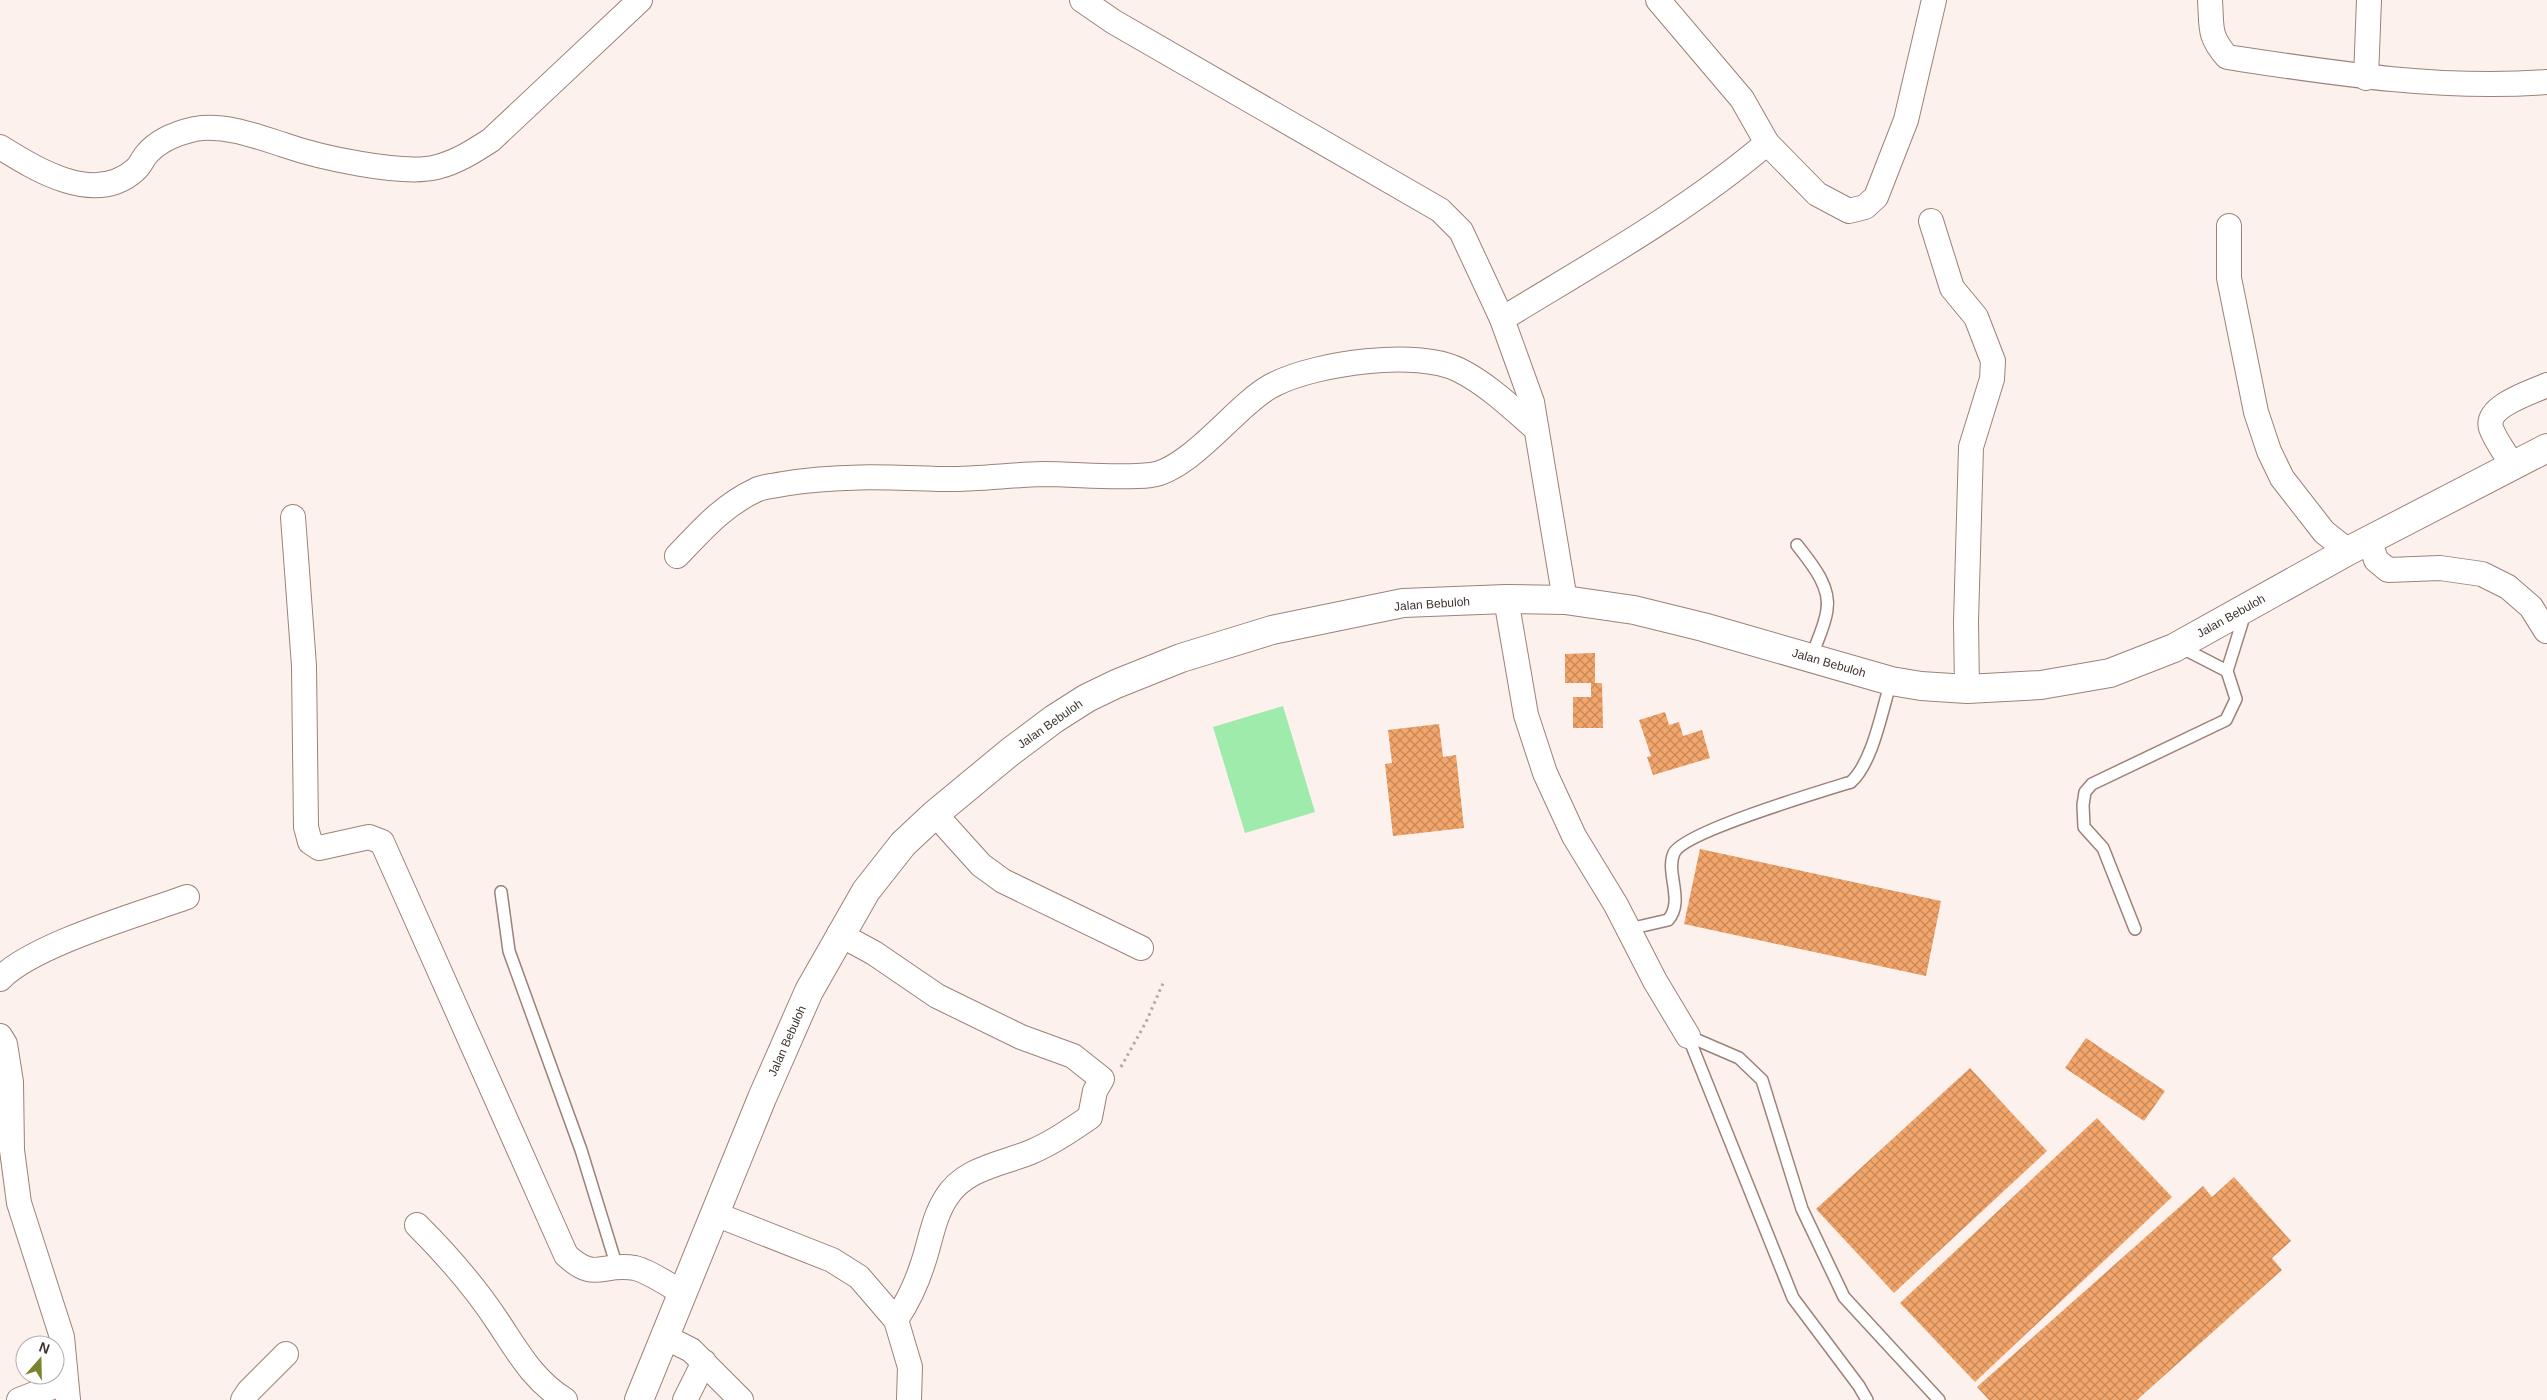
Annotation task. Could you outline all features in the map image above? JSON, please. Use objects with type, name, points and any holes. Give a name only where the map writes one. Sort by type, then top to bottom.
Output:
[{"type":"main road","name":"Jalan Bebuloh","points":[[639,1400],[762,1098],[809,991],[839,934],[876,877],[903,844],[935,814],[1054,719],[1116,684],[1181,658],[1272,630],[1403,603],[1506,599],[1565,600],[1651,614],[1891,681],[1921,686],[1967,689],[2040,685],[2110,673],[2174,648],[2243,608],[2547,448]]},
{"type":"street","points":[[0,146],[32,167],[62,180],[102,185],[124,180],[137,168],[146,154],[167,137],[196,129],[214,128],[243,132],[334,159],[405,169],[436,167],[465,157],[491,140],[640,0]]},
{"type":"street","points":[[1082,0],[1114,22],[1440,210],[1461,232],[1502,319],[1532,402],[1534,427],[1565,600]]},
{"type":"street","points":[[1658,0],[1742,100],[1767,143],[1817,194],[1849,211],[1865,207],[1876,197],[1906,120],[1934,0]]},
{"type":"street","points":[[2210,0],[2212,36],[2215,44],[2227,57],[2366,78],[2451,83],[2547,82]]},
{"type":"street","points":[[2366,78],[2369,0]]},
{"type":"street","points":[[1502,319],[1654,226],[1733,172],[1767,143]]},
{"type":"street","points":[[1931,221],[1952,288],[1976,316],[1993,361],[1992,379],[1971,447],[1966,622],[1967,689]]},
{"type":"street","points":[[2228,226],[2229,278],[2256,412],[2269,451],[2282,478],[2324,532],[2359,546],[2388,570],[2440,568],[2482,574],[2508,587],[2531,607],[2546,631]]},
{"type":"street","points":[[677,556],[723,508],[758,489],[809,480],[859,476],[954,479],[1042,474],[1152,475],[1171,469],[1188,457],[1249,402],[1274,384],[1306,372],[1334,366],[1406,359],[1438,363],[1458,370],[1482,384],[1534,427]]},
{"type":"street","points":[[2512,466],[2491,427],[2493,416],[2501,406],[2547,385]]},
{"type":"street","points":[[293,517],[304,666],[307,836],[310,842],[319,848],[369,837],[382,842],[566,1255],[583,1269],[593,1271],[617,1267],[642,1270],[683,1293]]},
{"type":"street","points":[[1506,599],[1526,715],[1545,773],[1574,836],[1688,1036]]},
{"type":"street","points":[[935,814],[981,865],[1003,881],[1141,948]]},
{"type":"street","points":[[0,979],[6,973],[38,954],[187,898]]},
{"type":"street","points":[[839,934],[874,952],[937,996],[1021,1037],[1072,1056],[1102,1079],[1095,1091],[1090,1117],[1059,1138],[1031,1152],[984,1168],[967,1177],[952,1189],[938,1216],[908,1302],[896,1320]]},
{"type":"street","points":[[0,1036],[5,1044],[11,1082],[12,1150],[19,1203],[62,1337],[67,1391],[19,1400]]},
{"type":"street","points":[[715,1214],[832,1260],[859,1277],[896,1320],[910,1367],[909,1400]]},
{"type":"street","points":[[417,1225],[452,1261],[498,1322],[524,1363],[549,1390],[565,1400]]},
{"type":"street","points":[[665,1337],[691,1350],[742,1400]]},
{"type":"street","points":[[242,1400],[248,1391],[286,1354]]},
{"type":"street","points":[[685,1400],[704,1362]]},
{"type":"lane","points":[[1797,545],[1814,566],[1826,593],[1827,610],[1812,658]]},
{"type":"lane","points":[[2135,929],[2103,848],[2084,827],[2083,805],[2085,792],[2092,784],[2226,720],[2236,699],[2227,671],[2242,624],[2243,608]]},
{"type":"lane","points":[[2174,648],[2190,652],[2227,671]]},
{"type":"lane","points":[[1628,929],[1668,920],[1672,916],[1674,873],[1671,864],[1675,852],[1693,838],[1855,779],[1859,775],[1874,735],[1891,681]]},
{"type":"lane","points":[[501,892],[509,950],[581,1150],[617,1267]]},
{"type":"lane","points":[[1688,1036],[1793,1298],[1867,1400]]},
{"type":"lane","points":[[1688,1036],[1739,1058],[1752,1068],[1762,1080],[1802,1209],[1844,1297],[1939,1400]]},
{"type":"path","points":[[1102,1079],[1110,1076],[1122,1065],[1146,1022],[1164,981]]},
{"type":"green space","points":[[1283,706],[1315,812],[1245,833],[1213,727]]},
{"type":"building","points":[[1595,653],[1595,683],[1602,683],[1603,728],[1573,728],[1573,697],[1591,697],[1591,683],[1565,683],[1565,654]]},
{"type":"building","points":[[1665,712],[1669,725],[1679,722],[1683,736],[1702,730],[1710,758],[1653,775],[1647,757],[1651,756],[1639,720]]},
{"type":"building","points":[[1439,724],[1443,757],[1456,755],[1464,828],[1393,836],[1385,764],[1392,763],[1388,730]]},
{"type":"building","points":[[1700,849],[1941,901],[1926,976],[1684,924]]},
{"type":"building","points":[[2086,1038],[2165,1091],[2144,1121],[2065,1068]]},
{"type":"building","points":[[1970,1068],[2047,1151],[1894,1293],[1816,1209]]},
{"type":"building","points":[[2097,1118],[2172,1197],[1975,1382],[1900,1303]]},
{"type":"building","points":[[2234,1177],[2291,1241],[2272,1258],[2282,1270],[2137,1400],[1989,1400],[1977,1387],[2203,1186],[2212,1197]]}]
